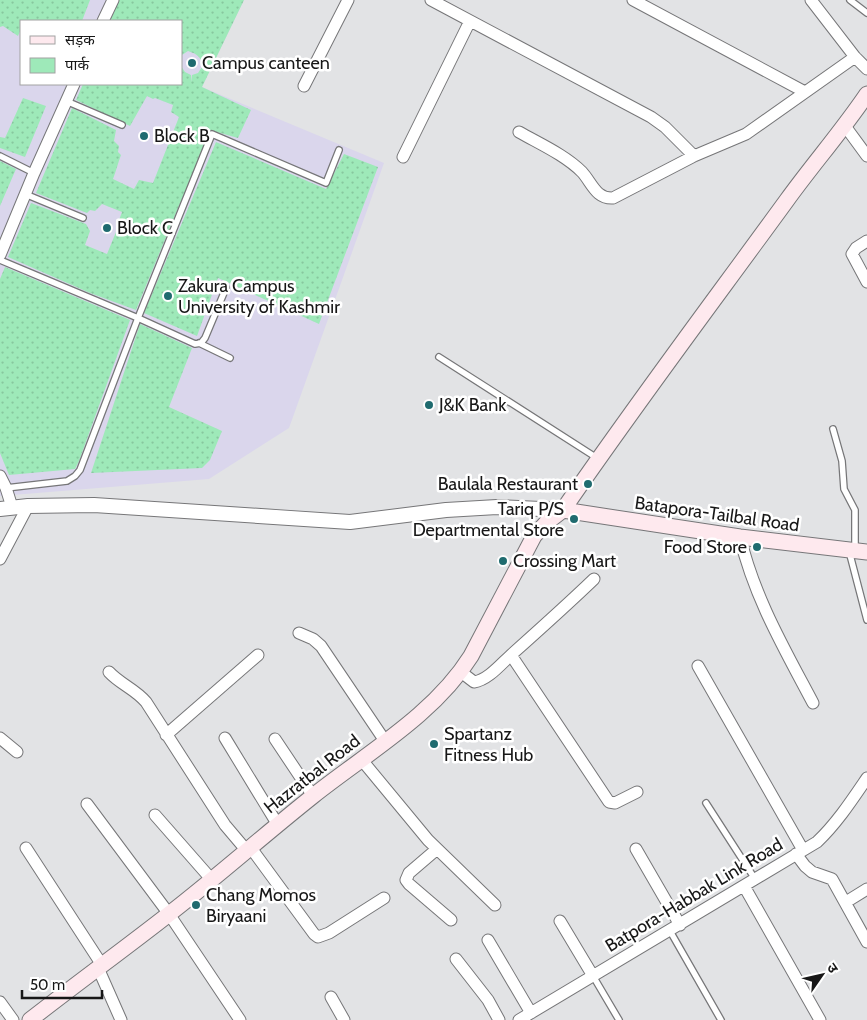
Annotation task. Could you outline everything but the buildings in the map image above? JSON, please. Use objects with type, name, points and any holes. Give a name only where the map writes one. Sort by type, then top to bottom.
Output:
[{"type":"main road","name":"Hazratbal Road","points":[[37,1018],[440,696],[460,672],[475,649],[534,536],[546,523],[563,510],[598,459],[867,94]]},
{"type":"main road","name":"Batapora-Tailbal Road","points":[[563,510],[740,538],[807,544],[857,552]]},
{"type":"street","points":[[103,20],[113,0]]},
{"type":"street","points":[[304,86],[348,0]]},
{"type":"street","points":[[431,0],[651,117],[665,127],[694,156]]},
{"type":"street","points":[[633,0],[804,92]]},
{"type":"street","points":[[811,0],[855,57],[867,69]]},
{"type":"street","points":[[403,157],[470,21]]},
{"type":"street","points":[[519,132],[576,166],[600,195],[606,198],[613,198],[694,156],[746,134],[855,57]]},
{"type":"street","points":[[0,255],[74,85]]},
{"type":"street","points":[[845,126],[867,156]]},
{"type":"street","points":[[867,240],[852,251],[852,254],[867,282]]},
{"type":"street","points":[[0,476],[6,488],[6,508],[94,505],[350,522],[446,510],[497,507],[563,510]]},
{"type":"street","points":[[0,559],[28,506]]},
{"type":"street","points":[[740,538],[749,569],[762,602],[813,704]]},
{"type":"street","points":[[460,672],[474,682],[479,681],[551,620],[594,579]]},
{"type":"street","points":[[299,633],[313,639],[321,646],[385,741]]},
{"type":"street","points":[[166,735],[258,655]]},
{"type":"street","points":[[511,655],[609,802],[616,803],[638,792]]},
{"type":"street","points":[[698,666],[800,852],[805,866],[812,872],[832,879],[867,942]]},
{"type":"street","points":[[109,672],[117,681],[140,694],[225,825],[249,850],[314,934],[322,937],[384,898]]},
{"type":"street","points":[[0,738],[17,752]]},
{"type":"street","points":[[225,738],[278,825]]},
{"type":"street","points":[[274,739],[313,796]]},
{"type":"street","points":[[361,759],[437,849],[495,905]]},
{"type":"street","name":"Batpora-Habbak Link Road","points":[[519,1020],[817,842],[830,830],[867,778]]},
{"type":"street","points":[[87,804],[169,914],[240,1020]]},
{"type":"street","points":[[155,815],[212,880]]},
{"type":"street","points":[[26,848],[100,966],[121,1020]]},
{"type":"street","points":[[437,849],[409,873],[406,880],[451,920]]},
{"type":"street","points":[[636,849],[675,928]]},
{"type":"street","points":[[744,886],[820,1020]]},
{"type":"street","points":[[846,902],[867,889]]},
{"type":"street","points":[[560,921],[594,976]]},
{"type":"street","points":[[488,940],[532,1013]]},
{"type":"street","points":[[456,959],[474,981],[499,1020]]},
{"type":"street","points":[[331,997],[344,1020]]},
{"type":"street","points":[[0,1002],[13,1020]]},
{"type":"lane","points":[[850,0],[867,13]]},
{"type":"lane","points":[[66,102],[122,125]]},
{"type":"lane","points":[[6,488],[67,480],[75,476],[80,470],[138,318],[212,134],[326,183],[339,150]]},
{"type":"lane","points":[[0,156],[34,173]]},
{"type":"lane","points":[[25,194],[83,218]]},
{"type":"lane","points":[[0,260],[138,318],[188,342],[199,343],[230,358]]},
{"type":"lane","points":[[199,343],[205,338],[226,288]]},
{"type":"lane","points":[[440,357],[598,459]]},
{"type":"lane","points":[[833,430],[842,461],[844,488],[855,510],[857,552],[867,620]]},
{"type":"lane","points":[[706,803],[755,879]]},
{"type":"lane","points":[[675,928],[721,1020]]},
{"type":"lane","points":[[594,976],[619,1020]]},
{"type":"shaded area","name":"Zakura Campus University of Kashmir","points":[[0,0],[244,0],[202,87],[384,163],[289,428],[209,479],[0,496]]},
{"type":"green space","points":[[0,0],[90,0],[82,20],[20,20],[18,36],[3,26],[0,27]]},
{"type":"green space","points":[[119,0],[244,0],[202,87],[251,110],[238,138],[213,131],[178,208],[136,310],[90,293],[8,257],[31,203],[86,224],[90,231],[85,245],[107,254],[116,232],[123,235],[128,224],[119,220],[122,212],[102,204],[95,211],[90,210],[87,213],[36,193],[72,108],[116,130],[114,141],[119,146],[118,152],[121,155],[113,179],[134,189],[139,180],[153,183],[179,117],[171,112],[173,105],[147,96],[130,126],[76,100],[83,85],[182,85],[182,68],[185,72],[191,75],[192,82],[192,75],[198,73],[202,64],[194,53],[188,51],[182,55],[182,20],[110,20]]},
{"type":"green space","points":[[23,98],[46,106],[25,157],[0,148],[0,137],[5,138]]},
{"type":"green space","points":[[216,142],[326,189],[344,154],[378,167],[319,324],[218,278],[197,336],[144,313]]},
{"type":"green space","points":[[0,161],[16,169],[0,206]]},
{"type":"green space","points":[[5,267],[130,320],[75,469],[9,475],[0,453],[0,279]]},
{"type":"green space","points":[[140,324],[192,348],[169,407],[222,431],[210,460],[202,468],[91,473]]},
{"type":"place","name":"Campus canteen","points":[[192,63]]},
{"type":"place","name":"Block B","points":[[144,136]]},
{"type":"place","name":"Block C","points":[[107,228]]},
{"type":"place","name":"Zakura Campus University of Kashmir","points":[[168,296]]},
{"type":"place","name":"J&K Bank","points":[[429,405]]},
{"type":"place","name":"Baulala Restaurant","points":[[588,484]]},
{"type":"place","name":"Tariq P/S Departmental Store","points":[[574,519]]},
{"type":"place","name":"Food Store","points":[[757,547]]},
{"type":"place","name":"Crossing Mart","points":[[503,561]]},
{"type":"place","name":"Spartanz Fitness Hub","points":[[434,744]]},
{"type":"place","name":"Chang Momos Biryaani","points":[[196,905]]}]
